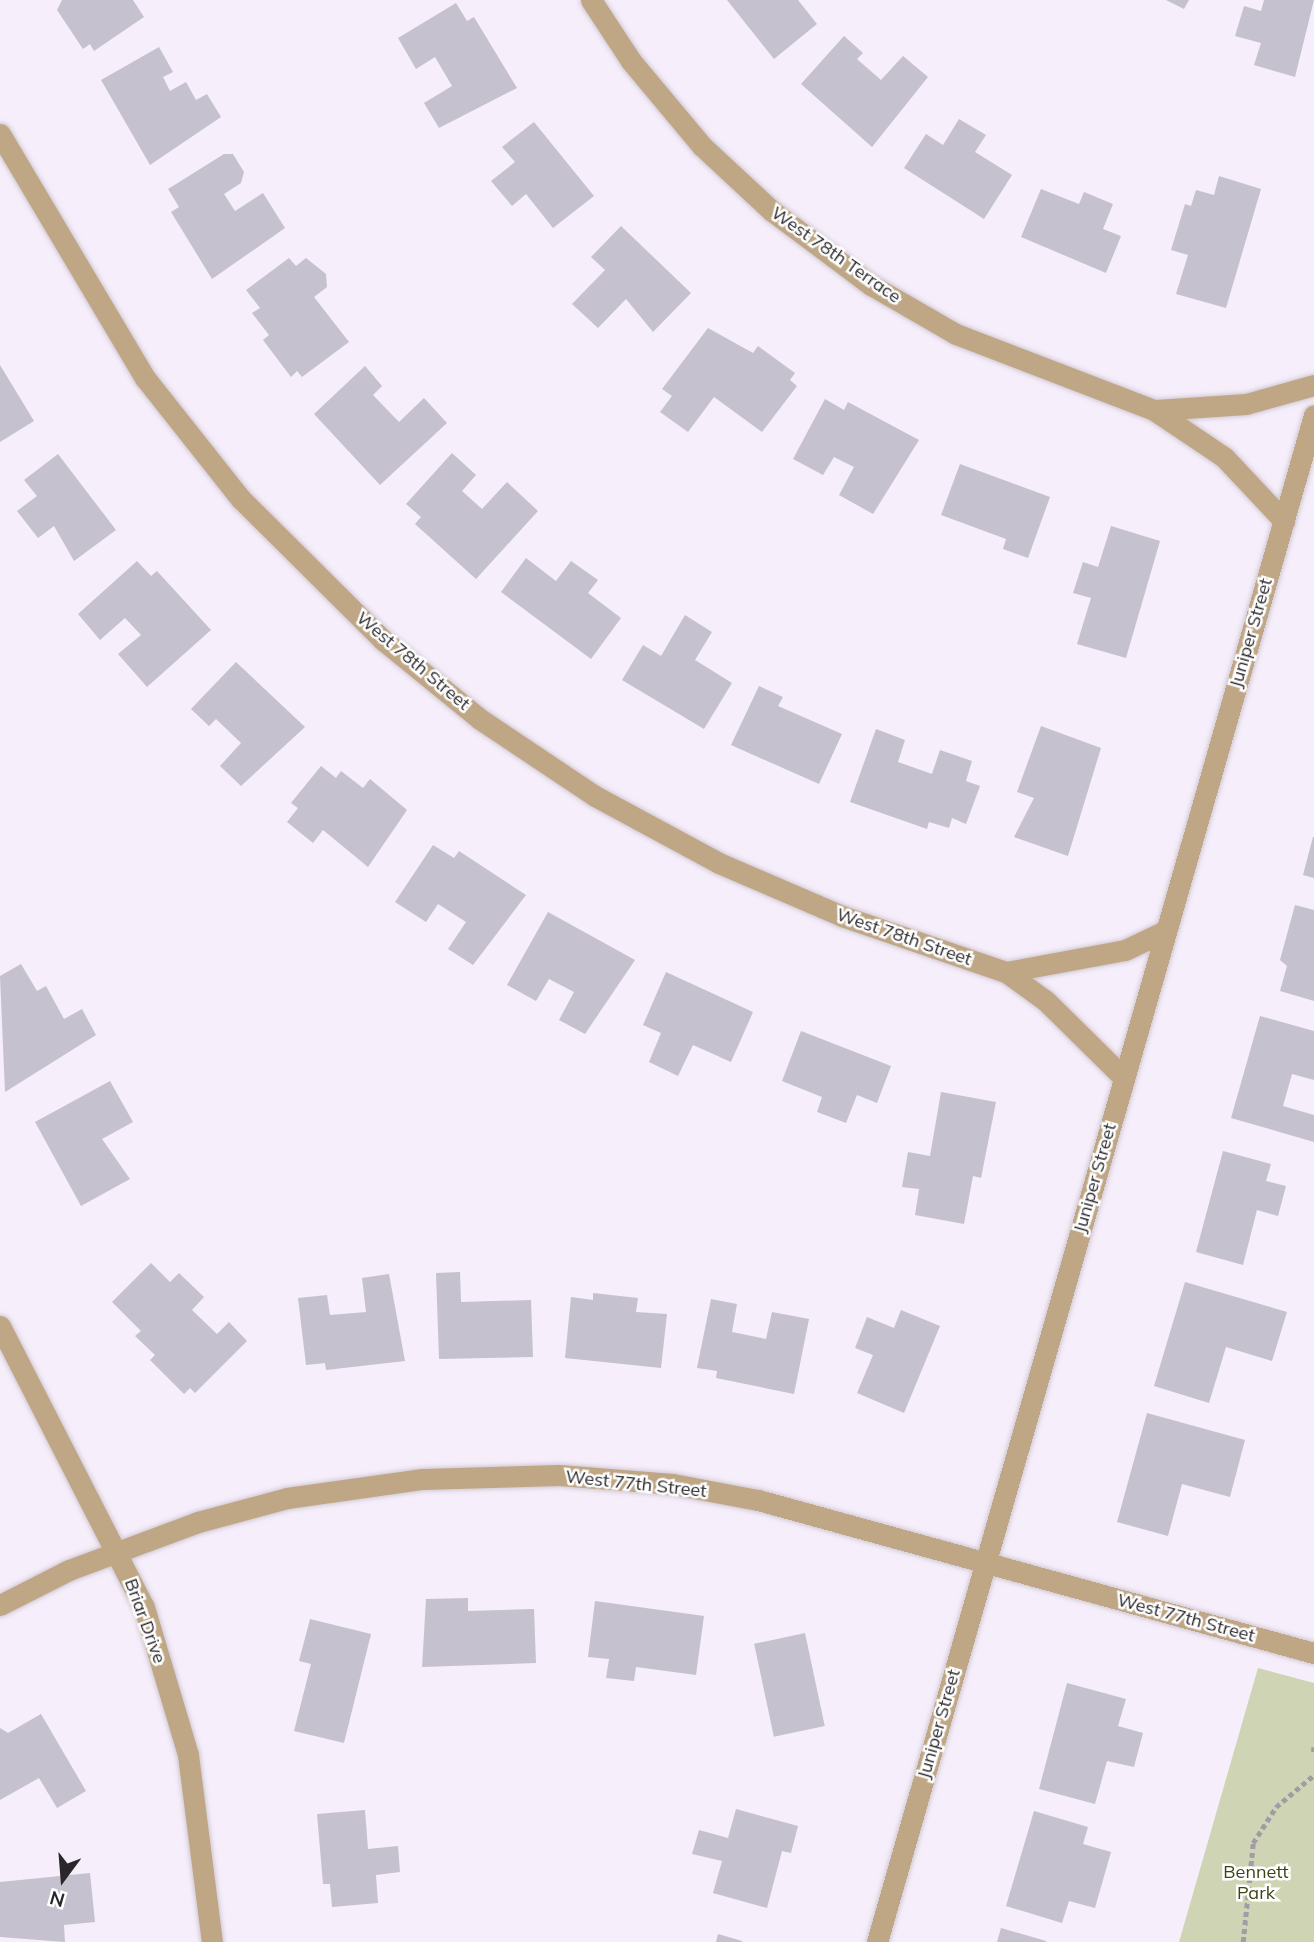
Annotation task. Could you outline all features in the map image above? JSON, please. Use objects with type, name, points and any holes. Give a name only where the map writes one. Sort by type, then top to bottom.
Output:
[{"type":"street","name":"West 78th Terrace","points":[[591,0],[631,61],[702,146],[772,211],[872,285],[968,339],[1154,410],[1224,457],[1284,521]]},
{"type":"street","name":"West 78th Street","points":[[0,134],[145,378],[241,499],[383,640],[480,719],[595,796],[719,863],[842,916],[1006,972],[1046,1001],[1124,1077]]},
{"type":"street","name":"West 78th Terrace","points":[[1154,410],[1246,404],[1314,385]]},
{"type":"street","name":"Juniper Street","points":[[877,1942],[1163,932],[1314,415]]},
{"type":"street","name":"West 78th Street","points":[[1006,972],[1125,950],[1163,932]]},
{"type":"street","name":"Briar Drive","points":[[0,1326],[144,1607],[188,1755],[212,1942]]},
{"type":"street","name":"West 77th Street","points":[[0,1605],[118,1552],[287,1498],[424,1479],[559,1475],[673,1484],[758,1500],[1314,1653]]},
{"type":"path","points":[[1314,1747],[1314,1754]]},
{"type":"path","points":[[1243,1942],[1253,1843],[1276,1807],[1314,1775]]},
{"type":"green space","name":"Bennett Park","points":[[1258,1668],[1314,1683],[1314,1942],[1179,1942]]},
{"type":"building","points":[[62,0],[133,0],[144,17],[94,51],[90,44],[83,49],[57,10]]},
{"type":"building","points":[[727,0],[798,0],[817,24],[774,59]]},
{"type":"building","points":[[1166,0],[1189,0],[1184,9]]},
{"type":"building","points":[[1264,0],[1314,0],[1295,77],[1254,65],[1261,43],[1235,36],[1244,6],[1261,11]]},
{"type":"building","points":[[456,3],[467,21],[474,17],[517,88],[439,128],[424,103],[452,86],[435,57],[416,69],[398,38]]},
{"type":"building","points":[[844,36],[863,53],[857,59],[881,80],[903,56],[928,77],[872,147],[801,84]]},
{"type":"building","points":[[159,47],[173,72],[163,77],[170,91],[186,82],[196,100],[207,94],[221,117],[150,165],[101,80]]},
{"type":"building","points":[[959,119],[986,135],[975,152],[1012,175],[984,219],[904,168],[926,134],[943,145]]},
{"type":"building","points":[[534,122],[594,196],[553,228],[526,194],[512,206],[491,181],[515,162],[502,147]]},
{"type":"building","points":[[224,154],[233,154],[244,172],[241,183],[224,194],[235,211],[263,193],[285,228],[212,279],[171,212],[179,207],[168,189]]},
{"type":"building","points":[[1219,176],[1261,189],[1226,308],[1176,294],[1188,255],[1171,250],[1185,204],[1191,206],[1196,190],[1214,195]]},
{"type":"building","points":[[1041,189],[1079,204],[1084,192],[1113,204],[1103,229],[1121,236],[1106,273],[1021,237]]},
{"type":"building","points":[[621,226],[691,293],[653,332],[626,299],[598,328],[572,304],[605,270],[591,257]]},
{"type":"building","points":[[289,258],[296,266],[306,258],[326,274],[327,287],[314,297],[349,342],[302,377],[297,371],[291,377],[263,340],[269,335],[252,313],[260,308],[246,290]]},
{"type":"building","points":[[708,328],[753,353],[758,346],[795,373],[790,380],[797,386],[762,432],[714,397],[688,432],[660,412],[672,396],[662,389]]},
{"type":"building","points":[[0,365],[34,421],[0,442]]},
{"type":"building","points":[[365,366],[382,386],[373,395],[399,422],[424,398],[447,423],[380,485],[314,414]]},
{"type":"building","points":[[825,399],[844,410],[848,402],[919,440],[873,514],[839,495],[854,467],[834,457],[823,475],[793,459]]},
{"type":"building","points":[[452,453],[476,475],[462,491],[482,509],[507,482],[538,511],[476,579],[415,524],[421,517],[406,504]]},
{"type":"building","points":[[58,454],[116,530],[74,561],[54,526],[38,538],[17,511],[37,496],[24,480]]},
{"type":"building","points":[[960,464],[1050,497],[1028,558],[1003,549],[1006,539],[941,515]]},
{"type":"building","points":[[1111,526],[1160,541],[1126,658],[1077,644],[1091,598],[1073,593],[1083,562],[1098,567]]},
{"type":"building","points":[[526,558],[556,581],[571,561],[598,580],[588,593],[621,618],[591,659],[501,592]]},
{"type":"building","points":[[137,561],[151,576],[157,571],[211,630],[147,687],[118,654],[141,635],[125,618],[100,640],[78,614]]},
{"type":"building","points":[[685,615],[712,632],[695,660],[732,683],[704,729],[622,680],[643,645],[661,656]]},
{"type":"building","points":[[236,662],[305,727],[241,786],[220,766],[241,743],[216,719],[209,726],[191,709]]},
{"type":"building","points":[[759,686],[783,697],[778,706],[842,734],[819,784],[731,745]]},
{"type":"building","points":[[1041,726],[1101,748],[1068,856],[1014,837],[1034,798],[1017,792]]},
{"type":"building","points":[[876,729],[905,740],[898,762],[932,774],[940,750],[972,761],[966,781],[980,786],[966,824],[952,818],[949,828],[929,822],[927,829],[850,802]]},
{"type":"building","points":[[321,766],[336,778],[341,771],[363,788],[370,779],[407,810],[368,867],[323,830],[313,843],[287,822],[298,808],[291,803]]},
{"type":"building","points":[[1314,837],[1314,878],[1303,875]]},
{"type":"building","points":[[433,845],[454,858],[459,851],[526,895],[473,965],[448,949],[466,922],[438,904],[426,922],[395,902]]},
{"type":"building","points":[[1295,905],[1314,910],[1314,1001],[1280,991],[1287,966],[1280,960]]},
{"type":"building","points":[[548,912],[635,960],[585,1034],[559,1020],[574,992],[549,979],[536,1001],[507,985]]},
{"type":"building","points":[[21,964],[37,991],[46,986],[64,1019],[82,1009],[96,1035],[5,1092],[0,976]]},
{"type":"building","points":[[666,972],[753,1012],[731,1062],[693,1045],[678,1076],[649,1062],[661,1033],[643,1025]]},
{"type":"building","points":[[1260,1016],[1314,1031],[1314,1080],[1292,1074],[1283,1106],[1314,1115],[1314,1142],[1231,1118]]},
{"type":"building","points":[[801,1031],[891,1066],[877,1103],[857,1095],[846,1123],[817,1112],[822,1097],[782,1081]]},
{"type":"building","points":[[110,1081],[133,1122],[102,1139],[130,1179],[81,1206],[35,1122]]},
{"type":"building","points":[[941,1092],[996,1102],[981,1178],[973,1176],[964,1224],[915,1215],[919,1189],[902,1187],[908,1152],[930,1156]]},
{"type":"building","points":[[1223,1151],[1271,1164],[1266,1181],[1286,1186],[1278,1216],[1257,1210],[1243,1265],[1196,1252]]},
{"type":"building","points":[[151,1263],[170,1282],[179,1273],[204,1297],[192,1310],[217,1334],[229,1322],[247,1341],[195,1393],[190,1388],[184,1394],[150,1360],[155,1355],[135,1336],[141,1331],[112,1302]]},
{"type":"building","points":[[460,1272],[461,1302],[531,1300],[533,1357],[439,1359],[436,1273]]},
{"type":"building","points":[[389,1274],[405,1361],[326,1370],[325,1363],[306,1365],[298,1298],[327,1295],[330,1315],[366,1312],[362,1278]]},
{"type":"building","points":[[1185,1282],[1287,1312],[1272,1361],[1226,1347],[1209,1403],[1154,1386]]},
{"type":"building","points":[[593,1293],[638,1298],[636,1312],[667,1314],[661,1368],[565,1358],[571,1297],[593,1300]]},
{"type":"building","points":[[711,1299],[737,1304],[732,1332],[766,1339],[772,1312],[809,1319],[794,1394],[716,1378],[717,1371],[697,1368]]},
{"type":"building","points":[[901,1310],[940,1326],[904,1413],[857,1393],[873,1355],[855,1348],[867,1317],[894,1328]]},
{"type":"building","points":[[1147,1413],[1245,1440],[1230,1497],[1182,1484],[1168,1536],[1117,1522]]},
{"type":"building","points":[[468,1598],[468,1611],[534,1609],[536,1663],[422,1667],[426,1599]]},
{"type":"building","points":[[595,1601],[704,1616],[696,1675],[636,1667],[634,1681],[606,1678],[609,1659],[588,1657]]},
{"type":"building","points":[[310,1619],[371,1634],[344,1743],[294,1731],[311,1664],[299,1661]]},
{"type":"building","points":[[805,1633],[825,1726],[774,1737],[754,1644]]},
{"type":"building","points":[[1067,1683],[1126,1699],[1118,1726],[1143,1733],[1134,1767],[1107,1761],[1095,1804],[1039,1789]]},
{"type":"building","points":[[41,1714],[86,1791],[57,1808],[39,1778],[0,1800],[0,1728],[8,1733]]},
{"type":"building","points":[[736,1809],[798,1826],[791,1853],[782,1851],[767,1908],[713,1893],[722,1861],[692,1854],[699,1830],[728,1838]]},
{"type":"building","points":[[365,1810],[368,1849],[398,1846],[400,1872],[376,1875],[378,1903],[332,1907],[330,1884],[323,1884],[317,1814]]},
{"type":"building","points":[[1034,1811],[1088,1827],[1083,1844],[1111,1852],[1095,1908],[1069,1901],[1062,1923],[1006,1906]]},
{"type":"building","points":[[90,1873],[95,1922],[64,1925],[65,1942],[0,1937],[0,1882]]},
{"type":"building","points":[[1001,1928],[1046,1941],[1046,1942],[997,1942]]},
{"type":"building","points":[[718,1934],[742,1941],[742,1942],[716,1942]]}]
